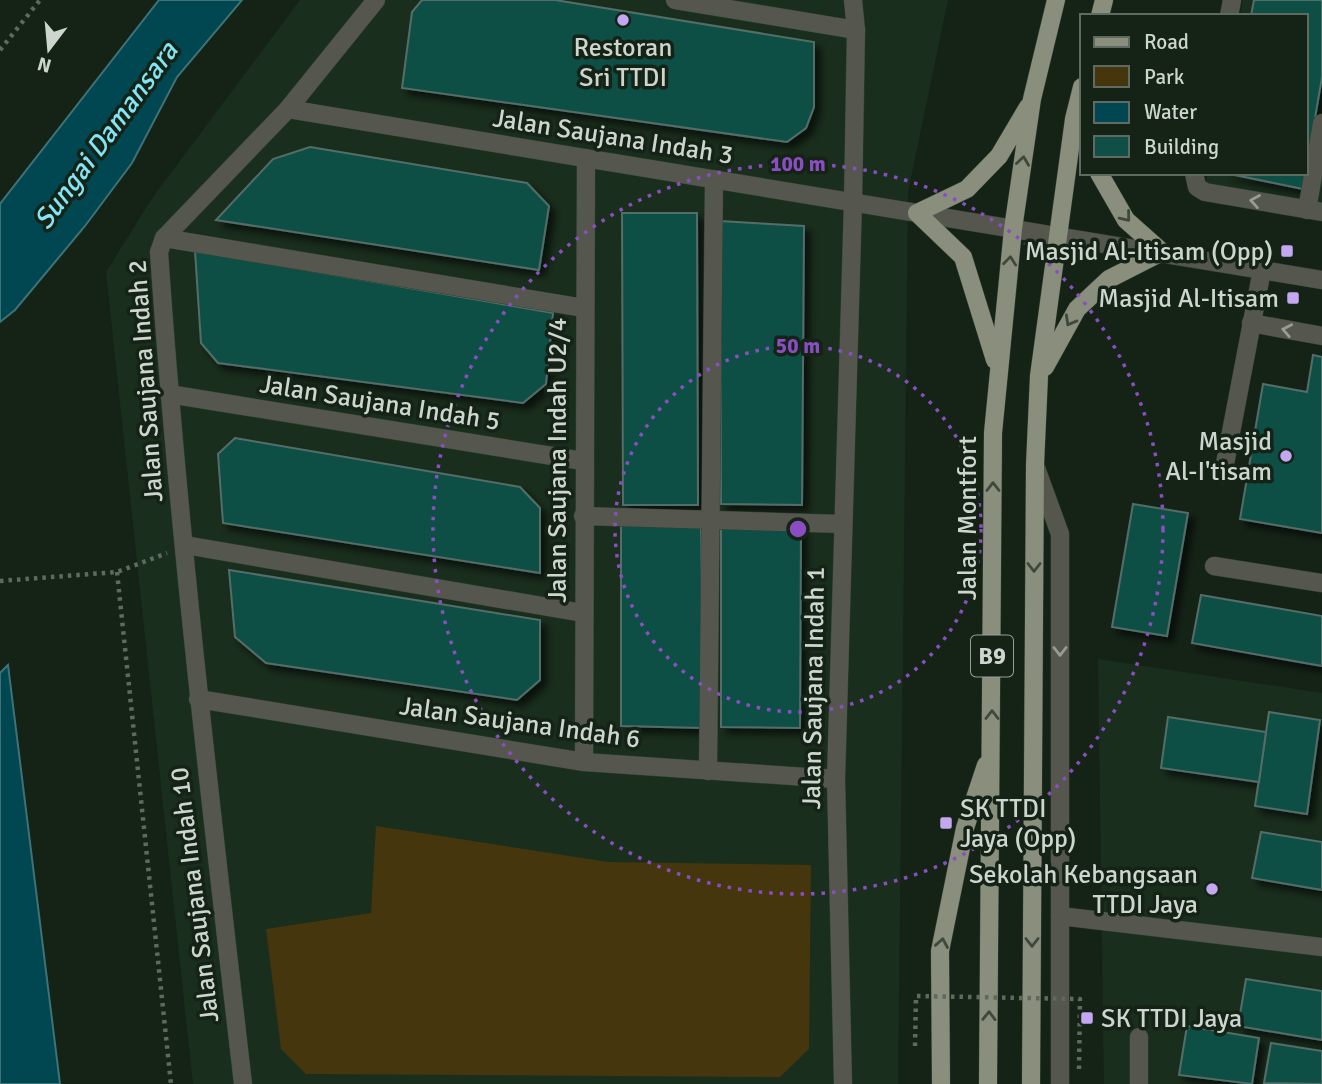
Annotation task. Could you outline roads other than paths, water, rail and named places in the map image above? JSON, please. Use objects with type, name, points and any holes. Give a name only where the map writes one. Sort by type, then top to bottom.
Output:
[{"type":"main road","name":"Jalan Montfort","points":[[988,1084],[993,433],[1013,229],[1032,99],[1056,0]]},
{"type":"main road","name":"B9","points":[[1031,1084],[1035,465],[1040,376],[1074,119],[1080,95]]},
{"type":"main road","points":[[998,370],[963,257],[917,213],[967,189],[999,156],[1032,99]]},
{"type":"main road","points":[[1074,119],[1080,132]]},
{"type":"main road","points":[[1040,376],[1077,309],[1109,279],[1162,252],[1126,220],[1100,175]]},
{"type":"main road","points":[[941,1084],[940,951],[965,828],[992,748]]},
{"type":"street","points":[[288,109],[376,0]]},
{"type":"street","points":[[675,0],[856,30]]},
{"type":"street","name":"Jalan Saujana Indah 1","points":[[843,1084],[836,779],[853,202],[856,30],[853,0]]},
{"type":"street","name":"Jalan Saujana Indah 3","points":[[288,109],[1322,280]]},
{"type":"street","name":"Jalan Saujana Indah 2","points":[[198,699],[169,394],[159,252],[164,238],[288,109]]},
{"type":"street","points":[[1194,175],[1197,187],[1205,192],[1315,211],[1322,123]]},
{"type":"street","name":"Jalan Saujana Indah U2/4","points":[[584,762],[586,159]]},
{"type":"street","points":[[708,771],[708,520],[714,179]]},
{"type":"street","points":[[164,238],[584,308]]},
{"type":"street","points":[[1223,474],[1262,270]]},
{"type":"street","points":[[1251,323],[1322,337]]},
{"type":"street","name":"Jalan Saujana Indah 5","points":[[169,394],[583,461]]},
{"type":"street","points":[[1035,465],[1060,534],[1060,1084]]},
{"type":"street","points":[[583,516],[842,524]]},
{"type":"street","points":[[184,545],[583,613]]},
{"type":"street","points":[[1214,566],[1322,583]]},
{"type":"street","name":"Jalan Saujana Indah 6","points":[[198,699],[584,762],[836,779]]},
{"type":"street","name":"Jalan Saujana Indah 10","points":[[198,699],[243,1084]]},
{"type":"street","points":[[1060,916],[1322,947]]},
{"type":"street","points":[[1139,1037],[1139,1084]]},
{"type":"water","name":"Sungai Damansara","points":[[159,0],[242,0],[177,77],[132,163],[85,226],[15,310],[0,322],[0,204]]},
{"type":"water","points":[[8,665],[60,1084],[0,1084],[0,673]]},
{"type":"place","name":"Restoran Sri TTDI","points":[[623,20]]},
{"type":"place","name":"Masjid Al-Itisam (Opp)","points":[[1287,251]]},
{"type":"place","name":"Masjid Al-Itisam","points":[[1293,298]]},
{"type":"place","name":"Masjid Al-I'tisam","points":[[1286,456]]},
{"type":"place","name":"SK TTDI Jaya (Opp)","points":[[946,823]]},
{"type":"place","name":"Sekolah Kebangsaan TTDI Jaya","points":[[1212,889]]},
{"type":"place","name":"SK TTDI Jaya","points":[[1087,1018]]}]
